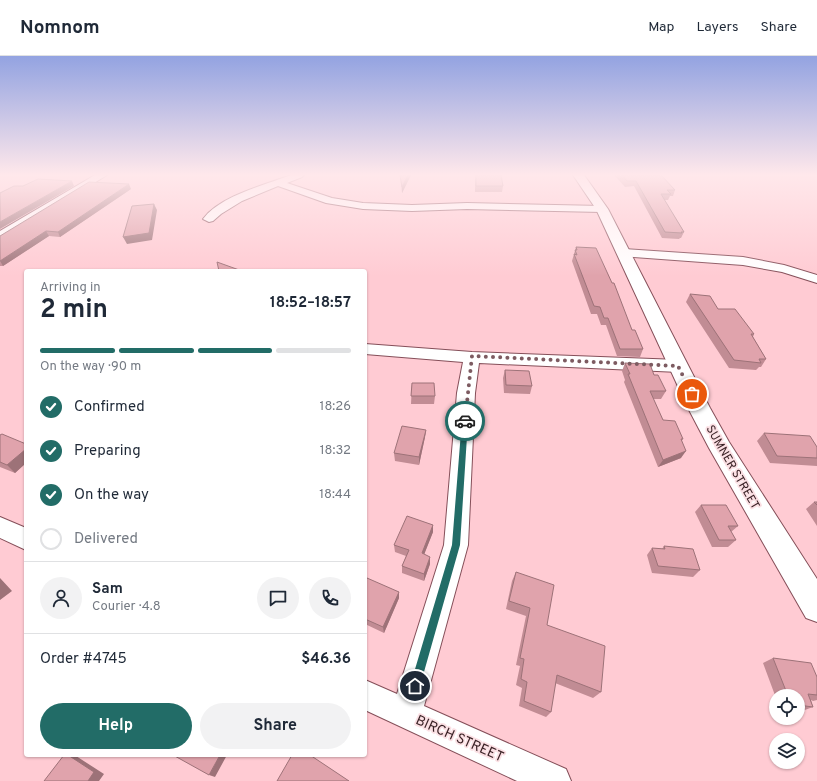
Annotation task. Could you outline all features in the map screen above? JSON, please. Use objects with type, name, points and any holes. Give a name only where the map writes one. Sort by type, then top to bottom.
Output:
[{"type":"main road","name":"SUMNER STREET","points":[[602,209],[678,366],[721,448],[817,607]]},
{"type":"street","points":[[0,236],[45,209]]},
{"type":"street","points":[[209,219],[220,209]]},
{"type":"street","points":[[595,209],[602,209]]},
{"type":"street","points":[[624,253],[743,261],[784,269],[817,279]]},
{"type":"street","points":[[367,349],[678,366]]},
{"type":"street","points":[[406,714],[456,545],[466,393],[472,356]]},
{"type":"street","points":[[0,527],[24,538]]},
{"type":"street","name":"BIRCH STREET","points":[[367,696],[554,781]]},
{"type":"building","points":[[0,209],[23,209],[0,222]]},
{"type":"building","points":[[45,209],[92,209],[58,232],[46,231],[0,261],[0,236]]},
{"type":"building","points":[[131,209],[153,209],[149,233],[123,237]]},
{"type":"building","points":[[652,209],[670,209],[684,232],[665,232]]},
{"type":"building","points":[[576,247],[596,248],[612,283],[614,283],[632,330],[635,330],[643,349],[620,349],[608,318],[604,318],[600,307],[594,306],[574,254],[577,255],[575,250],[577,250]]},
{"type":"building","points":[[217,262],[236,269],[219,269]]},
{"type":"building","points":[[690,294],[710,296],[718,309],[735,309],[754,334],[751,334],[766,359],[759,359],[761,363],[734,360]]},
{"type":"building","points":[[625,363],[650,364],[654,375],[658,375],[666,391],[650,391],[663,420],[675,421],[683,439],[681,439],[686,451],[663,460],[628,374],[630,374]]},
{"type":"building","points":[[505,370],[529,371],[532,386],[506,385]]},
{"type":"building","points":[[412,383],[434,383],[435,396],[411,396]]},
{"type":"building","points":[[402,426],[426,430],[419,457],[394,453]]},
{"type":"building","points":[[764,433],[810,436],[817,447],[817,458],[777,456]]},
{"type":"building","points":[[2,434],[24,443],[24,451],[7,465],[0,462],[0,435]]},
{"type":"building","points":[[701,505],[726,505],[738,526],[728,526],[736,540],[719,540]]},
{"type":"building","points":[[407,516],[433,525],[422,553],[430,557],[424,574],[402,566],[409,550],[394,545]]},
{"type":"building","points":[[664,546],[693,549],[700,570],[658,566],[652,548],[665,549]]},
{"type":"building","points":[[516,572],[554,585],[547,625],[605,646],[601,692],[557,675],[551,712],[524,701],[527,682],[521,679],[524,659],[520,658],[530,608],[509,601]]},
{"type":"building","points":[[367,578],[399,592],[383,627],[367,620]]},
{"type":"building","points":[[773,658],[811,663],[817,677],[817,695],[808,694],[813,707],[805,706],[805,689],[785,689]]},
{"type":"building","points":[[62,757],[71,757],[94,772],[88,781],[44,781]]},
{"type":"building","points":[[177,757],[219,757],[209,775]]},
{"type":"building","points":[[291,757],[313,757],[349,781],[277,781]]},
{"type":"way so far","points":[[465,421],[466,393],[472,356],[678,366],[692,394]]},
{"type":"route","points":[[415,686],[456,545],[465,421]]}]
